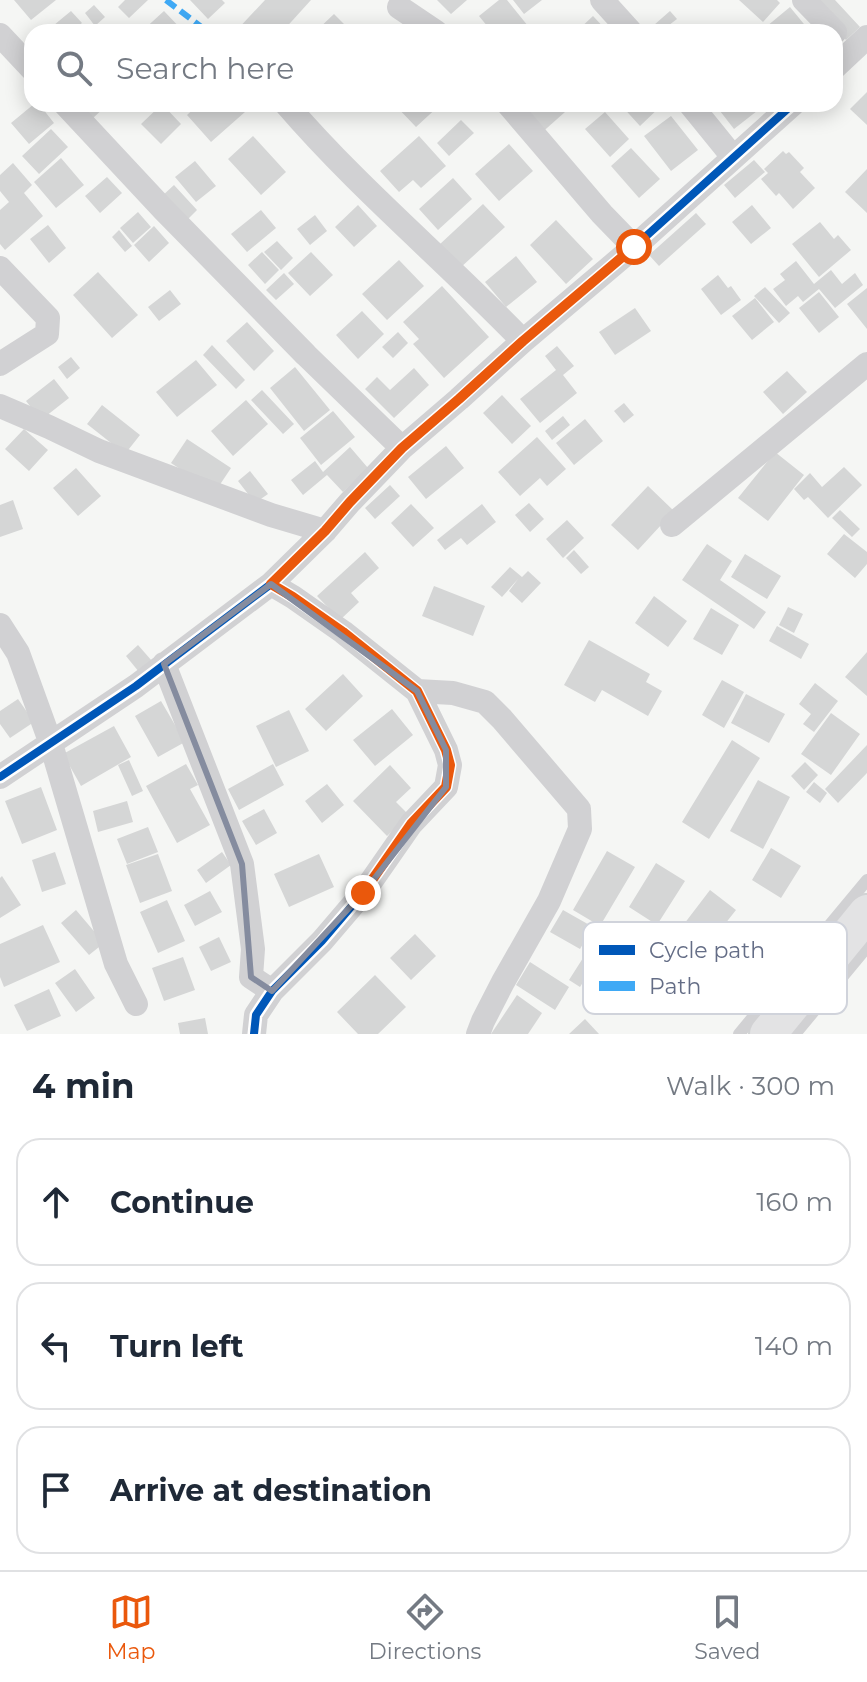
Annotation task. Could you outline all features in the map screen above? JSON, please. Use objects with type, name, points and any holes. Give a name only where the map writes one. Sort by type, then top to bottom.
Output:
[{"type":"main road","points":[[847,937],[867,913]]},
{"type":"main road","points":[[768,1034],[784,1014]]},
{"type":"street","points":[[602,0],[624,24]]},
{"type":"street","points":[[804,0],[827,24]]},
{"type":"street","points":[[399,7],[424,24]]},
{"type":"street","points":[[0,35],[24,60]]},
{"type":"street","points":[[72,112],[306,355],[402,448]]},
{"type":"street","points":[[293,112],[391,214],[523,341]]},
{"type":"street","points":[[515,112],[634,247]]},
{"type":"street","points":[[696,112],[733,157]]},
{"type":"street","points":[[0,777],[164,664],[271,584],[402,448],[784,112]]},
{"type":"street","points":[[0,268],[48,318],[47,334],[0,364]]},
{"type":"street","points":[[672,525],[867,364]]},
{"type":"street","points":[[0,406],[99,451],[271,515],[325,531]]},
{"type":"street","points":[[254,1034],[256,1015],[272,991],[322,941],[363,893],[411,824],[446,787],[450,765],[446,750],[417,691],[343,632],[271,584]]},
{"type":"street","points":[[0,625],[18,653],[51,744],[116,964],[136,1004]]},
{"type":"street","points":[[164,664],[242,864],[253,949],[251,977],[272,991]]},
{"type":"street","points":[[417,691],[453,693],[485,702],[579,809],[580,829],[549,901],[503,982],[478,1034]]},
{"type":"lane","points":[[832,922],[867,880]]},
{"type":"lane","points":[[847,971],[867,947]]},
{"type":"lane","points":[[739,1034],[756,1014]]},
{"type":"lane","points":[[795,1034],[812,1014]]},
{"type":"highlighted area","points":[[271,584],[417,691],[446,750],[446,787],[363,893],[272,991],[251,977],[242,864],[164,664]]},
{"type":"building","points":[[14,0],[56,0],[31,20]]},
{"type":"building","points":[[125,0],[148,0],[129,18],[118,7]]},
{"type":"building","points":[[190,0],[222,0],[225,3],[208,19]]},
{"type":"building","points":[[265,0],[311,0],[289,24],[242,24]]},
{"type":"building","points":[[437,0],[467,0],[451,14]]},
{"type":"building","points":[[499,0],[507,0],[526,24],[486,24],[479,16]]},
{"type":"building","points":[[513,0],[542,0],[524,14]]},
{"type":"building","points":[[739,0],[777,0],[780,3],[763,22]]},
{"type":"building","points":[[815,0],[835,0],[860,27],[846,40],[843,24],[830,24],[811,4]]},
{"type":"building","points":[[94,5],[105,17],[93,24],[85,13]]},
{"type":"building","points":[[790,7],[804,24],[770,24]]},
{"type":"building","points":[[71,11],[82,23],[81,24],[55,24]]},
{"type":"building","points":[[164,11],[176,24],[150,24]]},
{"type":"building","points":[[670,11],[677,19],[670,24],[655,24]]},
{"type":"building","points":[[334,14],[344,24],[323,24]]},
{"type":"building","points":[[593,16],[600,24],[584,24]]},
{"type":"building","points":[[867,92],[867,125],[850,109]]},
{"type":"building","points":[[24,112],[45,112],[54,123],[29,144],[11,123]]},
{"type":"building","points":[[84,112],[100,112],[91,120]]},
{"type":"building","points":[[154,112],[170,112],[181,124],[161,144],[141,124]]},
{"type":"building","points":[[190,112],[245,112],[211,142],[187,115]]},
{"type":"building","points":[[402,112],[432,112],[416,127]]},
{"type":"building","points":[[519,112],[565,112],[538,136]]},
{"type":"building","points":[[605,112],[629,139],[610,157],[585,129]]},
{"type":"building","points":[[627,112],[655,112],[640,126]]},
{"type":"building","points":[[721,112],[756,112],[734,129]]},
{"type":"building","points":[[671,116],[698,150],[671,171],[644,136]]},
{"type":"building","points":[[461,120],[474,133],[449,156],[437,143]]},
{"type":"building","points":[[51,129],[68,147],[39,174],[22,156]]},
{"type":"building","points":[[253,136],[286,172],[261,195],[228,159]]},
{"type":"building","points":[[419,136],[446,166],[421,188],[413,180],[399,192],[380,171]]},
{"type":"building","points":[[509,144],[533,171],[499,201],[475,174]]},
{"type":"building","points":[[631,148],[660,179],[639,198],[611,166]]},
{"type":"building","points":[[783,151],[786,154],[789,152],[804,168],[800,172],[815,188],[793,209],[761,179],[768,173],[764,169]]},
{"type":"building","points":[[61,158],[84,185],[56,208],[34,182]]},
{"type":"building","points":[[754,160],[765,172],[735,198],[724,185]]},
{"type":"building","points":[[195,161],[216,186],[196,202],[175,177]]},
{"type":"building","points":[[13,163],[32,185],[24,193],[43,216],[5,250],[0,244],[0,210],[9,202],[0,191],[0,175]]},
{"type":"building","points":[[867,169],[867,213],[845,192]]},
{"type":"building","points":[[107,177],[122,193],[100,213],[85,196]]},
{"type":"building","points":[[453,178],[472,199],[438,230],[419,209]]},
{"type":"building","points":[[174,185],[197,210],[184,223],[161,197]]},
{"type":"building","points":[[483,204],[505,227],[460,268],[439,245]]},
{"type":"building","points":[[358,205],[377,226],[354,247],[335,227]]},
{"type":"building","points":[[752,205],[771,228],[751,244],[732,222]]},
{"type":"building","points":[[261,210],[276,228],[247,252],[231,234]]},
{"type":"building","points":[[138,212],[151,227],[133,243],[120,228]]},
{"type":"building","points":[[696,213],[706,224],[659,266],[649,255]]},
{"type":"building","points":[[315,215],[327,231],[310,245],[297,229]]},
{"type":"building","points":[[556,220],[593,259],[566,284],[530,245]]},
{"type":"building","points":[[820,222],[834,239],[838,235],[851,250],[819,277],[792,244]]},
{"type":"building","points":[[48,225],[66,248],[49,263],[30,239]]},
{"type":"building","points":[[154,226],[169,243],[149,262],[134,245]]},
{"type":"building","points":[[119,230],[132,246],[125,252],[112,237]]},
{"type":"building","points":[[277,241],[293,258],[281,270],[264,252]]},
{"type":"building","points":[[262,252],[279,270],[265,284],[248,265]]},
{"type":"building","points":[[311,252],[333,275],[310,296],[288,273]]},
{"type":"building","points":[[516,256],[537,282],[506,307],[485,282]]},
{"type":"building","points":[[399,260],[424,286],[387,320],[362,294]]},
{"type":"building","points":[[796,261],[814,284],[831,270],[842,284],[855,273],[863,285],[835,308],[819,289],[803,302],[798,296],[786,306],[773,289],[785,280],[780,274]]},
{"type":"building","points":[[98,272],[138,315],[112,338],[73,295]]},
{"type":"building","points":[[284,273],[294,284],[276,300],[266,290]]},
{"type":"building","points":[[718,275],[741,300],[721,315],[701,289]]},
{"type":"building","points":[[442,286],[489,337],[444,378],[413,344],[419,339],[403,322]]},
{"type":"building","points":[[765,287],[790,313],[779,323],[754,296]]},
{"type":"building","points":[[867,288],[867,329],[847,304]]},
{"type":"building","points":[[170,290],[181,304],[159,321],[148,307]]},
{"type":"building","points":[[819,292],[839,317],[819,333],[799,308]]},
{"type":"building","points":[[755,298],[774,322],[752,340],[732,316]]},
{"type":"building","points":[[635,308],[651,331],[615,355],[599,332]]},
{"type":"building","points":[[362,311],[384,334],[358,359],[336,335]]},
{"type":"building","points":[[247,322],[274,351],[254,371],[226,341]]},
{"type":"building","points":[[398,332],[408,343],[393,358],[382,347]]},
{"type":"building","points":[[212,345],[245,380],[236,389],[203,355]]},
{"type":"building","points":[[557,346],[574,366],[563,375],[577,393],[540,423],[520,399],[556,370],[545,356]]},
{"type":"building","points":[[71,357],[80,368],[67,379],[58,367]]},
{"type":"building","points":[[196,360],[217,385],[177,417],[156,392]]},
{"type":"building","points":[[295,367],[330,410],[304,431],[270,388]]},
{"type":"building","points":[[414,368],[429,385],[394,418],[365,389],[377,377],[390,390]]},
{"type":"building","points":[[787,371],[807,392],[783,414],[763,392]]},
{"type":"building","points":[[54,379],[69,398],[41,420],[26,401]]},
{"type":"building","points":[[262,390],[294,424],[283,434],[251,400]]},
{"type":"building","points":[[502,395],[531,426],[512,444],[483,413]]},
{"type":"building","points":[[246,400],[268,424],[233,456],[211,431]]},
{"type":"building","points":[[624,403],[634,415],[624,423],[614,411]]},
{"type":"building","points":[[102,405],[140,435],[125,454],[87,424]]},
{"type":"building","points":[[333,411],[355,437],[321,465],[300,438]]},
{"type":"building","points":[[563,416],[570,425],[552,440],[545,431]]},
{"type":"building","points":[[585,419],[603,441],[574,465],[556,443]]},
{"type":"building","points":[[24,429],[48,450],[29,471],[5,449]]},
{"type":"building","points":[[537,437],[566,469],[547,486],[540,478],[520,496],[498,472]]},
{"type":"building","points":[[187,439],[231,468],[215,492],[171,463]]},
{"type":"building","points":[[446,446],[464,468],[426,499],[408,477]]},
{"type":"building","points":[[350,447],[368,468],[343,492],[327,475],[303,495],[291,480],[315,461],[323,472]]},
{"type":"building","points":[[775,452],[804,475],[768,521],[738,498]]},
{"type":"building","points":[[844,467],[862,485],[828,518],[808,497],[804,500],[794,489],[810,473],[822,487]]},
{"type":"building","points":[[76,468],[101,496],[78,516],[53,488]]},
{"type":"building","points":[[250,471],[268,494],[255,503],[238,481]]},
{"type":"building","points":[[390,485],[400,496],[375,519],[365,508]]},
{"type":"building","points":[[648,486],[674,511],[638,550],[611,525]]},
{"type":"building","points":[[13,500],[23,529],[0,537],[0,505]]},
{"type":"building","points":[[529,503],[544,519],[530,532],[515,515]]},
{"type":"building","points":[[411,504],[434,528],[413,547],[391,523]]},
{"type":"building","points":[[482,504],[496,522],[467,545],[461,538],[445,550],[437,540]]},
{"type":"building","points":[[840,510],[860,529],[852,537],[832,518]]},
{"type":"building","points":[[567,520],[584,538],[563,558],[546,539]]},
{"type":"building","points":[[844,534],[867,552],[867,564],[855,578],[827,554]]},
{"type":"building","points":[[707,544],[732,561],[720,580],[766,612],[754,629],[682,580]]},
{"type":"building","points":[[574,550],[589,567],[581,574],[566,558]]},
{"type":"building","points":[[365,552],[379,568],[351,593],[359,602],[340,620],[317,596]]},
{"type":"building","points":[[745,554],[781,576],[767,599],[731,577]]},
{"type":"building","points":[[510,567],[522,577],[528,571],[541,583],[522,603],[509,591],[518,579],[502,597],[491,587]]},
{"type":"building","points":[[434,586],[485,606],[473,636],[422,616]]},
{"type":"building","points":[[654,596],[687,621],[668,647],[635,623]]},
{"type":"building","points":[[788,607],[803,614],[794,633],[779,625]]},
{"type":"building","points":[[711,608],[739,625],[722,655],[693,639]]},
{"type":"building","points":[[777,626],[809,644],[801,659],[769,641]]},
{"type":"building","points":[[589,640],[650,674],[646,682],[662,691],[648,716],[602,690],[595,702],[564,685]]},
{"type":"building","points":[[138,645],[152,661],[139,672],[126,656]]},
{"type":"building","points":[[867,652],[867,696],[845,677]]},
{"type":"building","points":[[343,674],[363,696],[326,731],[305,709]]},
{"type":"building","points":[[722,680],[744,692],[724,728],[702,715]]},
{"type":"building","points":[[815,683],[838,701],[814,732],[803,724],[811,714],[799,704]]},
{"type":"building","points":[[746,694],[785,714],[769,743],[731,723]]},
{"type":"building","points":[[18,699],[34,722],[10,738],[0,724],[0,711]]},
{"type":"building","points":[[161,701],[185,742],[158,757],[135,716]]},
{"type":"building","points":[[392,709],[413,735],[375,766],[353,740]]},
{"type":"building","points":[[289,710],[309,751],[276,767],[256,726]]},
{"type":"building","points":[[831,713],[860,734],[831,775],[801,754]]},
{"type":"building","points":[[114,726],[131,757],[81,786],[63,754]]},
{"type":"building","points":[[732,740],[760,758],[709,839],[682,822]]},
{"type":"building","points":[[867,745],[867,773],[838,803],[825,789]]},
{"type":"building","points":[[129,760],[143,791],[132,796],[118,765]]},
{"type":"building","points":[[805,762],[818,775],[804,790],[791,776]]},
{"type":"building","points":[[186,764],[198,785],[190,789],[210,825],[177,843],[146,786]]},
{"type":"building","points":[[273,764],[284,785],[239,810],[228,789]]},
{"type":"building","points":[[390,765],[411,788],[396,802],[409,815],[387,836],[353,801]]},
{"type":"building","points":[[758,780],[790,797],[763,849],[730,831]]},
{"type":"building","points":[[814,782],[827,793],[820,803],[806,792]]},
{"type":"building","points":[[327,784],[344,805],[322,823],[305,801]]},
{"type":"building","points":[[41,787],[57,830],[22,844],[5,801]]},
{"type":"building","points":[[127,801],[133,822],[98,832],[93,811]]},
{"type":"building","points":[[264,809],[277,833],[256,845],[242,821]]},
{"type":"building","points":[[148,827],[158,852],[127,864],[117,839]]},
{"type":"building","points":[[771,848],[801,866],[781,898],[752,880]]},
{"type":"building","points":[[607,851],[635,867],[602,922],[593,922],[573,910]]},
{"type":"building","points":[[55,852],[66,884],[42,892],[32,860]]},
{"type":"building","points":[[222,852],[231,865],[206,883],[197,870]]},
{"type":"building","points":[[158,854],[172,891],[140,903],[126,865]]},
{"type":"building","points":[[319,854],[334,887],[289,907],[274,874]]},
{"type":"building","points":[[656,863],[685,881],[659,922],[652,922],[629,907]]},
{"type":"building","points":[[2,876],[21,905],[0,918],[0,878]]},
{"type":"building","points":[[710,890],[736,910],[727,922],[686,922]]},
{"type":"building","points":[[210,891],[222,912],[195,926],[184,905]]},
{"type":"building","points":[[167,900],[185,941],[158,953],[140,912]]},
{"type":"building","points":[[76,910],[104,943],[89,955],[61,923]]},
{"type":"building","points":[[563,910],[584,922],[580,949],[550,932]]},
{"type":"building","points":[[43,925],[60,962],[4,987],[0,977],[0,944]]},
{"type":"building","points":[[415,934],[436,956],[411,980],[390,958]]},
{"type":"building","points":[[219,937],[231,962],[211,971],[199,947]]},
{"type":"building","points":[[183,957],[195,990],[164,1001],[152,968]]},
{"type":"building","points":[[583,958],[583,982],[580,987],[569,980]]},
{"type":"building","points":[[530,962],[569,987],[555,1010],[516,985]]},
{"type":"building","points":[[75,969],[95,998],[76,1012],[55,983]]},
{"type":"building","points":[[375,975],[406,1007],[378,1034],[358,1034],[337,1012]]},
{"type":"building","points":[[49,989],[61,1016],[27,1031],[14,1005]]},
{"type":"building","points":[[517,995],[542,1013],[528,1034],[491,1034]]},
{"type":"building","points":[[205,1018],[208,1034],[180,1034],[178,1023]]},
{"type":"building","points":[[585,1019],[599,1034],[569,1034]]},
{"type":"marked path","points":[[166,0],[198,24]]},
{"type":"cycle path","points":[[0,777],[136,686],[271,584],[402,448],[784,112]]},
{"type":"cycle path","points":[[254,1034],[256,1015],[272,991],[322,941],[363,893],[411,824],[446,787],[450,765],[446,750],[417,691],[343,632],[271,584]]},
{"type":"route","points":[[363,893],[411,824],[446,787],[450,765],[446,750],[417,691],[343,632],[271,584],[402,448],[634,247]]}]
